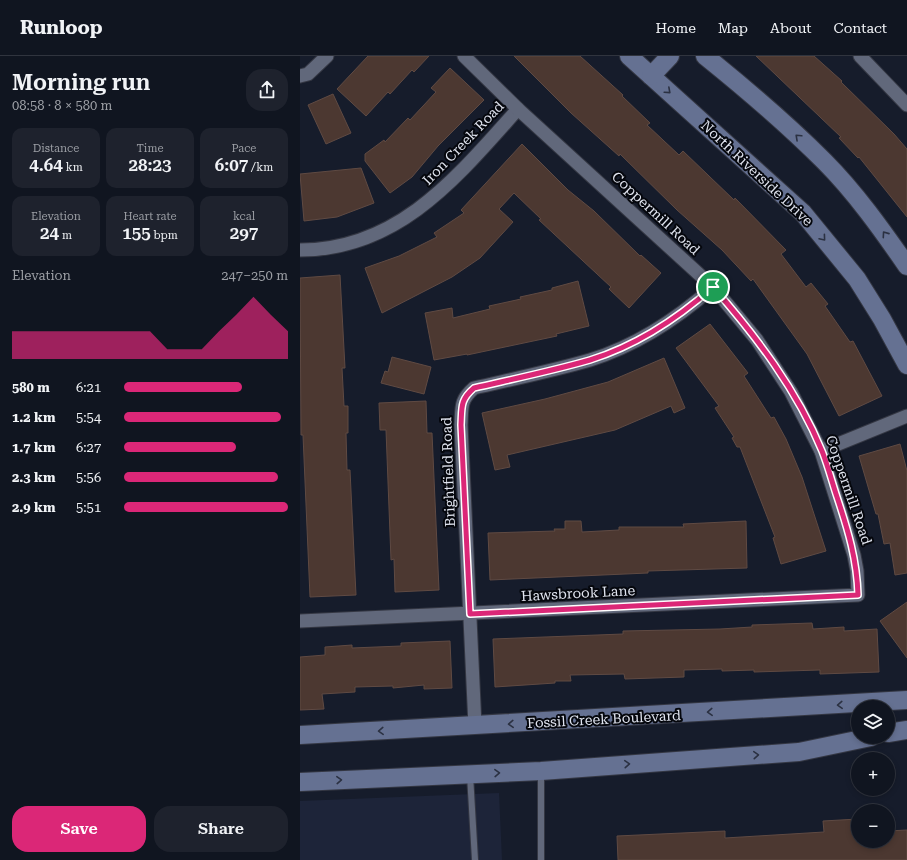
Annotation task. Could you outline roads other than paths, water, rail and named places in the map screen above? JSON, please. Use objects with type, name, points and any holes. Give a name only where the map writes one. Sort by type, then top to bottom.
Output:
[{"type":"main road","name":"North Riverside Drive","points":[[629,56],[803,213],[857,278],[882,318],[907,365]]},
{"type":"main road","points":[[651,76],[670,56]]},
{"type":"main road","points":[[705,56],[744,88],[825,162],[879,226],[907,266]]},
{"type":"main road","name":"Fossil Creek Boulevard","points":[[300,735],[907,700]]},
{"type":"main road","points":[[895,732],[907,730]]},
{"type":"main road","points":[[300,782],[541,771],[799,752],[851,741]]},
{"type":"street","points":[[300,76],[308,74],[327,56]]},
{"type":"street","name":"Coppermill Road","points":[[464,56],[518,109],[713,287],[736,313],[777,369],[807,421],[821,451],[841,510],[854,555],[857,571],[858,595]]},
{"type":"street","points":[[860,56],[907,105]]},
{"type":"street","name":"Iron Creek Road","points":[[300,250],[323,249],[362,239],[398,222],[422,207],[464,170],[518,109]]},
{"type":"street","name":"Brightfield Road","points":[[475,726],[461,425],[462,404],[466,395],[474,388],[590,360],[615,350],[666,323],[690,307],[713,287]]},
{"type":"street","points":[[821,451],[907,416]]},
{"type":"street","name":"Hawsbrook Lane","points":[[300,621],[858,595]]},
{"type":"lane","points":[[541,771],[541,860]]},
{"type":"lane","points":[[470,774],[475,860]]}]
